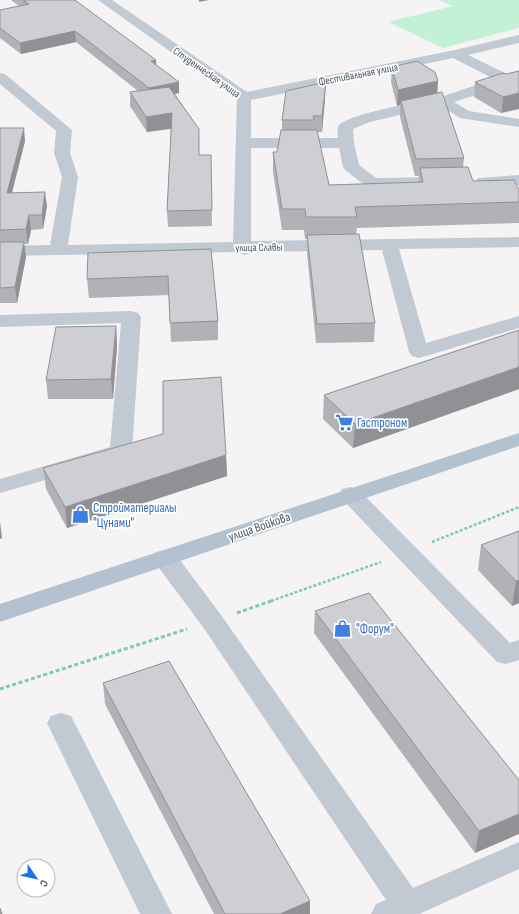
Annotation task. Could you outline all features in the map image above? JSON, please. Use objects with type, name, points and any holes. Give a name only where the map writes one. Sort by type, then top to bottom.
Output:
[{"type":"main road","name":"улица Войкова","points":[[0,613],[350,494],[519,439]]},
{"type":"street","name":"Студенческая улица","points":[[104,0],[244,97],[244,248]]},
{"type":"street","name":"Фестивальная улица","points":[[244,97],[455,54],[519,39]]},
{"type":"street","points":[[455,54],[513,79]]},
{"type":"street","points":[[0,78],[64,130],[62,153],[70,177],[58,250]]},
{"type":"street","points":[[513,79],[443,101],[365,119],[345,127],[350,168],[372,183],[519,180]]},
{"type":"street","points":[[443,101],[465,115],[519,123]]},
{"type":"street","points":[[243,143],[346,143]]},
{"type":"street","name":"улица Славы","points":[[0,251],[244,248],[519,242]]},
{"type":"street","points":[[389,244],[418,352],[519,322]]},
{"type":"street","points":[[0,321],[131,317],[121,451],[0,486]]},
{"type":"street","points":[[350,494],[514,658]]},
{"type":"street","points":[[165,558],[212,621],[397,910],[519,855]]},
{"type":"street","points":[[61,723],[156,914]]},
{"type":"path","points":[[0,689],[212,621],[408,552],[519,507]]},
{"type":"green space","points":[[440,0],[519,0],[519,28],[443,48],[388,22],[453,6]]},
{"type":"building","points":[[23,0],[75,0],[156,60],[151,61],[179,82],[149,88],[75,31],[20,43],[0,28],[0,10],[29,4]]},
{"type":"building","points":[[417,61],[435,72],[438,81],[398,90],[392,67]]},
{"type":"building","points":[[519,71],[519,93],[503,97],[475,82],[503,73],[506,74]]},
{"type":"building","points":[[326,82],[322,116],[313,116],[314,120],[282,120],[286,91]]},
{"type":"building","points":[[169,87],[199,129],[199,155],[211,155],[212,210],[167,211],[172,113],[146,117],[130,92]]},
{"type":"building","points":[[442,92],[464,158],[416,159],[401,101]]},
{"type":"building","points":[[0,128],[24,128],[7,193],[45,192],[42,215],[29,215],[26,229],[0,230]]},
{"type":"building","points":[[281,130],[317,130],[329,185],[423,182],[420,168],[468,167],[473,181],[514,180],[519,190],[519,202],[355,207],[357,217],[306,217],[305,209],[282,209],[273,152],[277,152]]},
{"type":"building","points":[[359,234],[375,323],[317,324],[307,235]]},
{"type":"building","points":[[0,242],[24,242],[15,287],[0,288]]},
{"type":"building","points":[[211,249],[218,321],[170,323],[168,276],[87,279],[88,253]]},
{"type":"building","points":[[116,326],[111,379],[46,380],[56,327]]},
{"type":"building","points":[[519,330],[519,367],[355,424],[324,395]]},
{"type":"building","points":[[221,377],[226,455],[65,507],[43,468],[163,434],[163,381]]},
{"type":"building","points":[[519,531],[519,580],[516,581],[481,545]]},
{"type":"building","points":[[369,593],[519,780],[519,814],[479,831],[315,611]]},
{"type":"building","points":[[169,661],[310,901],[280,914],[225,914],[103,683]]},
{"type":"place","name":"Гастроном","points":[[344,422]]},
{"type":"place","name":"Стройматериалы \"Цунами\"","points":[[80,514]]},
{"type":"place","name":"\"Форум\"","points":[[343,628]]}]
